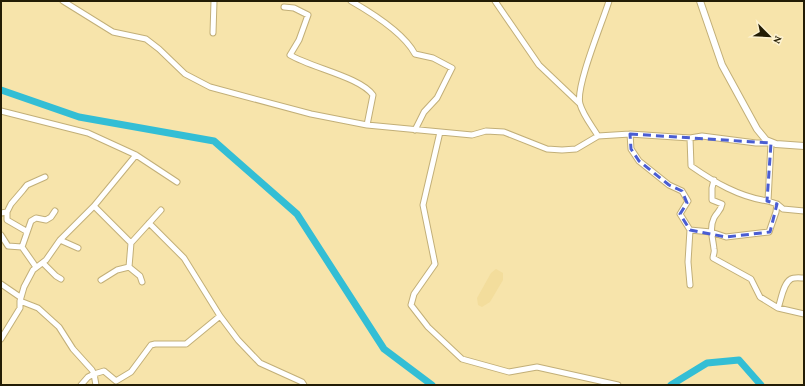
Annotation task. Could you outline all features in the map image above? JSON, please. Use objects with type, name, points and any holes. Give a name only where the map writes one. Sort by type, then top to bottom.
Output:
[{"type":"main road","points":[[700,1],[722,65],[757,129],[766,140],[771,143],[804,146]]},
{"type":"street","points":[[63,1],[113,32],[146,39],[159,49],[185,74],[210,86],[311,114],[367,126],[472,135],[486,131],[504,132],[547,149],[562,150],[576,149],[598,136],[630,134],[690,138],[702,136],[756,143],[771,143],[768,201]]},
{"type":"street","points":[[213,34],[214,1]]},
{"type":"street","points":[[351,1],[367,10],[406,40],[416,54],[433,58],[452,68],[437,98],[424,112],[415,130]]},
{"type":"street","points":[[495,1],[539,65],[579,103],[598,136]]},
{"type":"street","points":[[579,103],[584,76],[609,1]]},
{"type":"street","points":[[284,7],[294,8],[308,15],[290,55],[310,66],[348,78],[370,90],[373,95],[367,126]]},
{"type":"street","points":[[1,111],[88,134],[136,155],[177,182]]},
{"type":"street","points":[[440,132],[423,205],[435,264],[414,294],[411,304],[428,327],[462,359],[509,372],[537,367],[618,385]]},
{"type":"street","points":[[630,134],[632,149],[639,160],[669,185],[682,191],[688,200],[680,214],[690,230],[688,262],[690,285]]},
{"type":"street","points":[[690,138],[691,166],[742,195],[777,204],[783,209],[804,211]]},
{"type":"street","points":[[1,339],[20,308],[20,299],[36,267],[50,255],[60,240],[94,206],[136,155]]},
{"type":"street","points":[[26,231],[7,220],[7,212],[11,204],[27,185],[45,177]]},
{"type":"street","points":[[714,180],[712,200],[722,204],[721,210],[714,219],[711,232],[715,250],[714,258],[751,279],[760,297],[778,308],[804,314]]},
{"type":"street","points":[[690,230],[711,232],[726,237],[770,232],[777,204]]},
{"type":"street","points":[[94,206],[131,243]]},
{"type":"street","points":[[129,267],[131,243],[160,210]]},
{"type":"street","points":[[36,267],[22,247],[26,231],[31,220],[36,218],[46,220],[51,217],[55,211]]},
{"type":"street","points":[[1,213],[7,212]]},
{"type":"street","points":[[149,223],[184,258],[220,316],[238,340],[260,363],[302,382],[304,385]]},
{"type":"street","points":[[1,235],[8,246],[22,247]]},
{"type":"street","points":[[60,240],[78,248]]},
{"type":"street","points":[[42,263],[61,279]]},
{"type":"street","points":[[101,280],[117,270],[129,267]]},
{"type":"street","points":[[129,267],[140,276],[142,282]]},
{"type":"street","points":[[778,308],[784,288],[789,280],[792,278],[804,278]]},
{"type":"street","points":[[1,284],[20,299],[38,308],[59,327],[73,349],[85,360],[94,374],[96,385]]},
{"type":"street","points":[[81,385],[88,377],[104,371],[116,381],[131,372],[151,345],[186,344],[220,316]]},
{"type":"highlighted area","points":[[630,134],[771,143],[767,201],[777,204],[770,232],[726,237],[690,230],[680,214],[687,203],[682,191],[669,185],[639,161],[631,149]]},
{"type":"shaded area","points":[[496,269],[503,273],[503,280],[490,302],[482,307],[478,305],[477,298],[491,273]]},
{"type":"waterway","points":[[1,90],[79,117],[214,141],[297,214],[384,349],[432,385]]},
{"type":"waterway","points":[[671,385],[707,363],[739,360],[761,385]]}]
